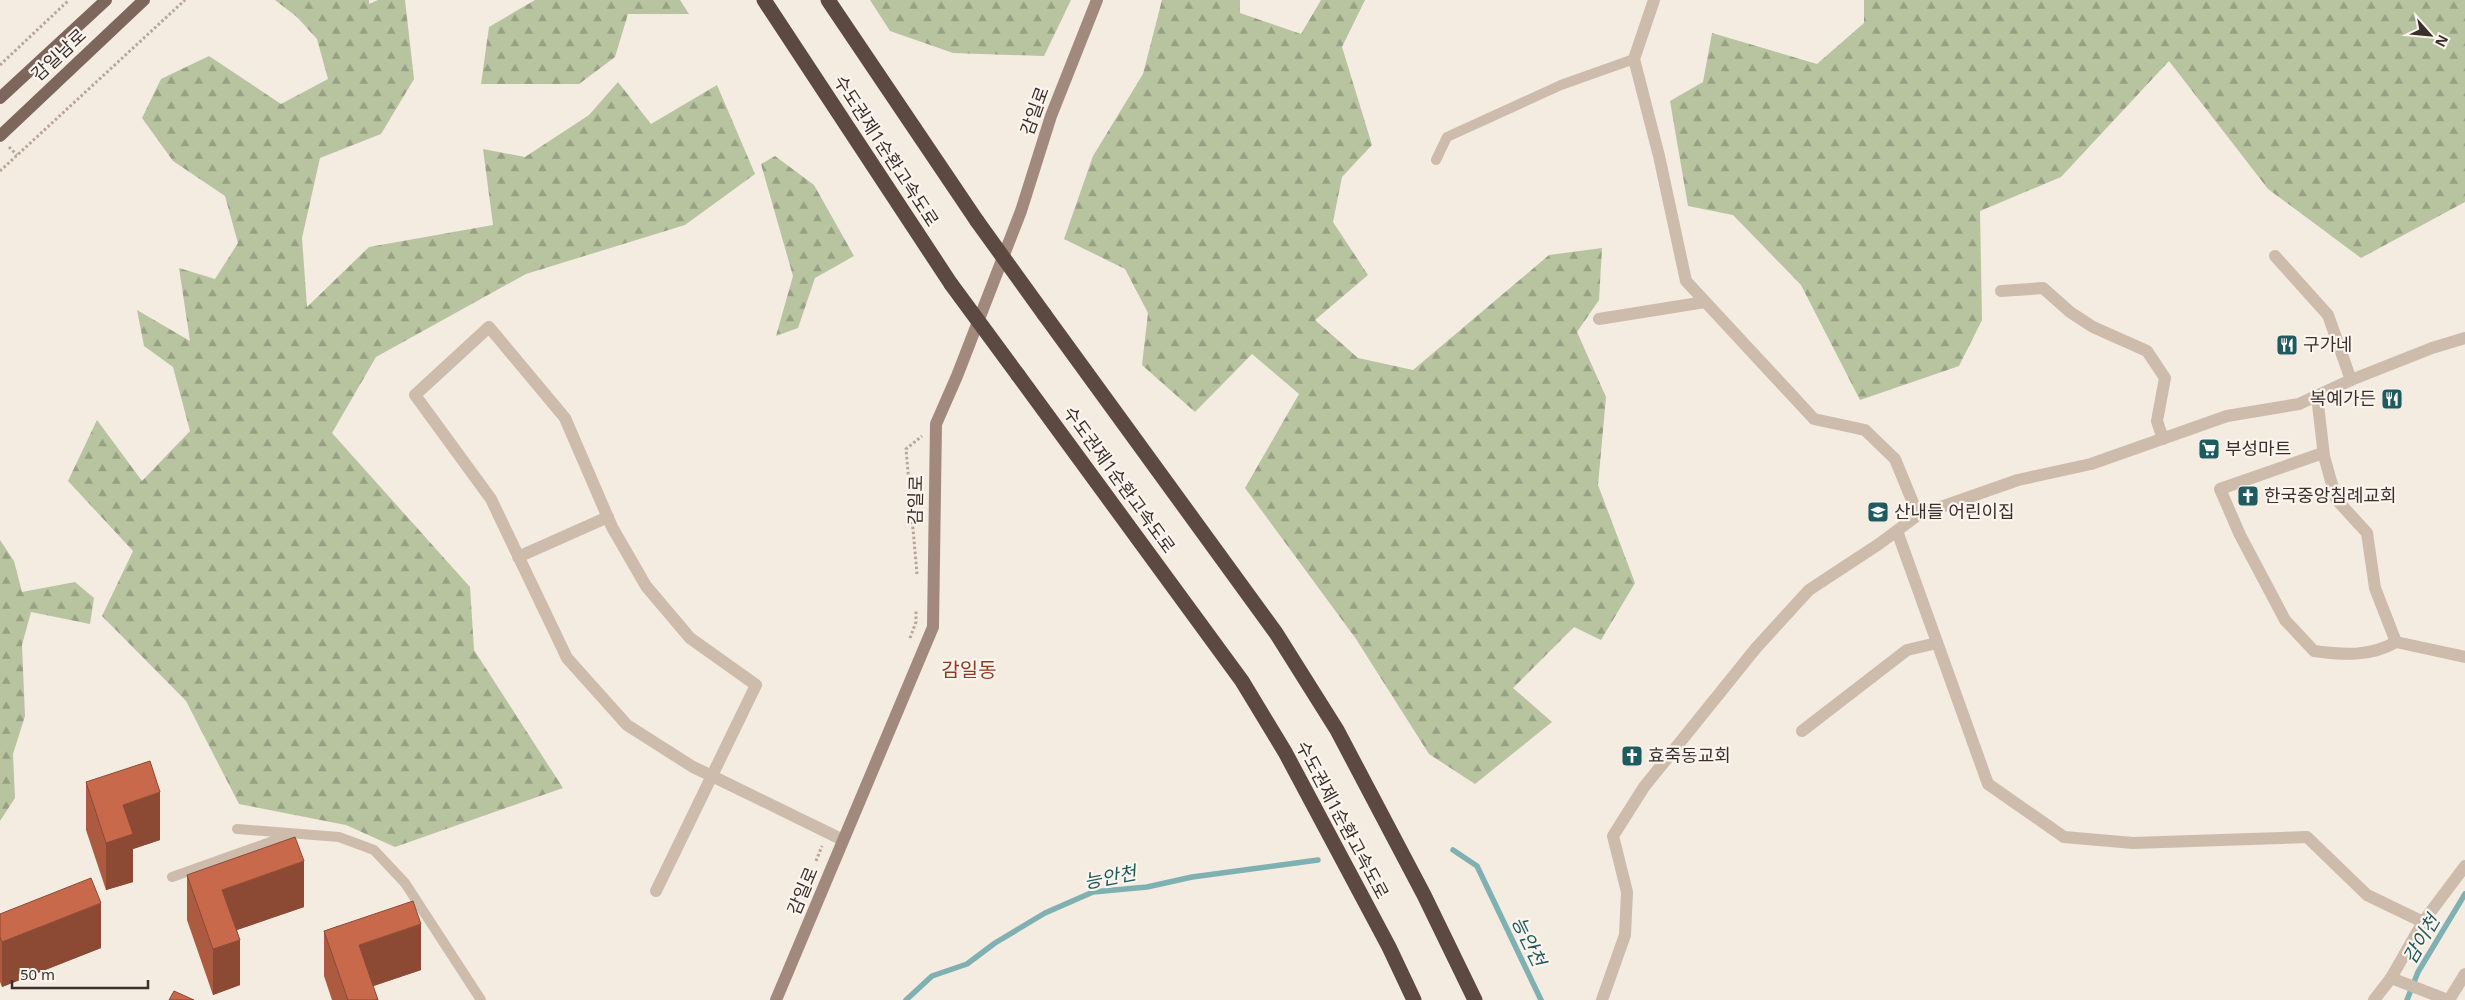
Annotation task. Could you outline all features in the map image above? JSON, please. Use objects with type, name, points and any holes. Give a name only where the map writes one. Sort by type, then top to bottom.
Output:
[{"type":"highway","name":"수도권제1순환고속도로","points":[[764,0],[951,284],[1242,681],[1285,752],[1389,947],[1414,1000]]},
{"type":"highway","name":"수도권제1순환고속도로","points":[[828,0],[977,221],[1276,633],[1336,730],[1424,895],[1475,1000]]},
{"type":"main road","name":"감일남로","points":[[0,98],[106,0]]},
{"type":"main road","name":"감일남로","points":[[0,136],[144,0]]},
{"type":"street","name":"감일로","points":[[776,1000],[932,627],[936,424],[957,376],[1020,211],[1051,116],[1097,0]]},
{"type":"street","points":[[1654,0],[1634,59],[1659,156],[1686,281],[1814,419],[1865,430],[1895,459],[1918,515]]},
{"type":"street","points":[[2275,256],[2328,316],[2351,380]]},
{"type":"street","points":[[2001,291],[2042,288],[2070,312],[2093,327],[2147,351],[2166,378],[2157,421],[2164,439]]},
{"type":"street","points":[[1598,319],[1705,302]]},
{"type":"street","points":[[656,891],[712,776],[756,685],[690,638],[646,586],[608,517],[565,418],[489,327],[415,395],[491,498],[567,658],[627,725],[712,776],[843,840]]},
{"type":"street","points":[[1602,1000],[1625,935],[1627,892],[1613,836],[1644,787],[1756,648],[1809,590],[1918,515],[2018,480],[2091,464],[2227,416],[2299,404],[2351,380],[2432,348],[2465,338]]},
{"type":"street","points":[[2317,396],[2324,453],[2336,499],[2367,533],[2375,588],[2396,642]]},
{"type":"street","points":[[2324,453],[2220,489],[2240,535],[2286,620],[2314,651],[2344,655],[2382,650],[2396,642],[2465,657]]},
{"type":"street","points":[[518,557],[608,517]]},
{"type":"street","points":[[1897,531],[1988,784],[2064,837],[2132,843],[2307,838],[2367,895],[2423,922]]},
{"type":"street","points":[[1802,731],[1907,650],[1937,643]]},
{"type":"street","points":[[2374,1000],[2396,980],[2423,922],[2465,866]]},
{"type":"street","points":[[2396,980],[2446,999],[2465,974]]},
{"type":"lane","points":[[1436,160],[1447,137],[1561,85],[1634,59]]},
{"type":"lane","points":[[237,829],[339,837],[374,850],[405,883],[480,1000]]},
{"type":"lane","points":[[172,877],[293,834]]},
{"type":"path","points":[[0,65],[69,0]]},
{"type":"path","points":[[0,171],[185,0]]},
{"type":"path","points":[[917,575],[906,449],[936,424]]},
{"type":"path","points":[[910,640],[916,622],[917,603]]},
{"type":"path","points":[[816,863],[818,854],[829,833]]},
{"type":"green space","points":[[275,0],[369,0],[369,4],[378,0],[405,0],[414,79],[381,134],[320,158],[302,238],[307,307],[369,247],[493,225],[483,149],[525,157],[589,115],[618,82],[651,124],[717,85],[755,174],[685,225],[526,274],[376,357],[332,433],[470,587],[474,650],[563,788],[395,847],[346,825],[239,804],[186,701],[102,616],[133,551],[68,481],[97,420],[142,481],[190,431],[173,367],[144,346],[137,310],[190,341],[179,268],[215,279],[238,243],[225,196],[173,161],[142,118],[161,79],[209,56],[281,104],[328,79],[317,39],[297,17]]},
{"type":"green space","points":[[535,0],[680,0],[689,14],[628,14],[615,57],[579,84],[481,84],[489,27]]},
{"type":"green space","points":[[870,0],[1071,0],[1044,56],[953,53],[890,31]]},
{"type":"green space","points":[[1162,0],[1240,0],[1240,13],[1301,34],[1321,0],[1365,0],[1342,47],[1372,145],[1342,177],[1333,222],[1368,275],[1315,320],[1358,358],[1413,370],[1549,255],[1602,248],[1599,300],[1577,332],[1606,397],[1598,485],[1635,583],[1601,640],[1574,627],[1513,688],[1552,722],[1475,784],[1429,754],[1356,639],[1245,488],[1299,394],[1252,354],[1195,412],[1142,365],[1148,313],[1125,269],[1064,239],[1093,156],[1143,74]]},
{"type":"green space","points":[[1864,0],[2465,0],[2465,202],[2361,258],[2268,189],[2169,61],[2061,177],[1980,211],[1982,320],[1959,366],[1860,400],[1801,285],[1733,215],[1688,206],[1670,101],[1703,82],[1712,33],[1817,64],[1864,23]]},
{"type":"green space","points":[[775,156],[814,185],[854,256],[815,278],[798,328],[776,336],[793,276],[761,164]]},
{"type":"green space","points":[[0,540],[14,561],[22,592],[75,582],[94,598],[90,624],[31,612],[22,645],[25,716],[13,754],[15,798],[0,821]]},
{"type":"building","points":[[150,761],[160,792],[123,805],[133,834],[106,843],[86,782]]},
{"type":"building","points":[[295,837],[304,861],[222,890],[240,940],[213,949],[187,875]]},
{"type":"building","points":[[91,878],[101,903],[2,942],[0,937],[0,914]]},
{"type":"building","points":[[413,901],[421,924],[359,945],[378,1000],[348,1000],[324,931]]},
{"type":"building","points":[[174,991],[194,1000],[169,1000]]},
{"type":"waterway","name":"능안천","points":[[1453,850],[1477,866],[1541,1000]]},
{"type":"waterway","name":"능안천","points":[[906,1000],[932,976],[967,964],[995,943],[1045,913],[1093,892],[1147,887],[1192,877],[1318,860]]},
{"type":"waterway","name":"감이천","points":[[2407,1000],[2418,972],[2465,894]]},
{"type":"place","name":"구가네","points":[[2287,345]]},
{"type":"place","name":"복예가든","points":[[2392,399]]},
{"type":"place","name":"부성마트","points":[[2209,449]]},
{"type":"place","name":"한국중앙침례교회","points":[[2248,496]]},
{"type":"place","name":"산내들 어린이집","points":[[1878,512]]},
{"type":"place","name":"효죽동교회","points":[[1632,756]]},
{"type":"district","name":"감일동","points":[[969,670]]}]
